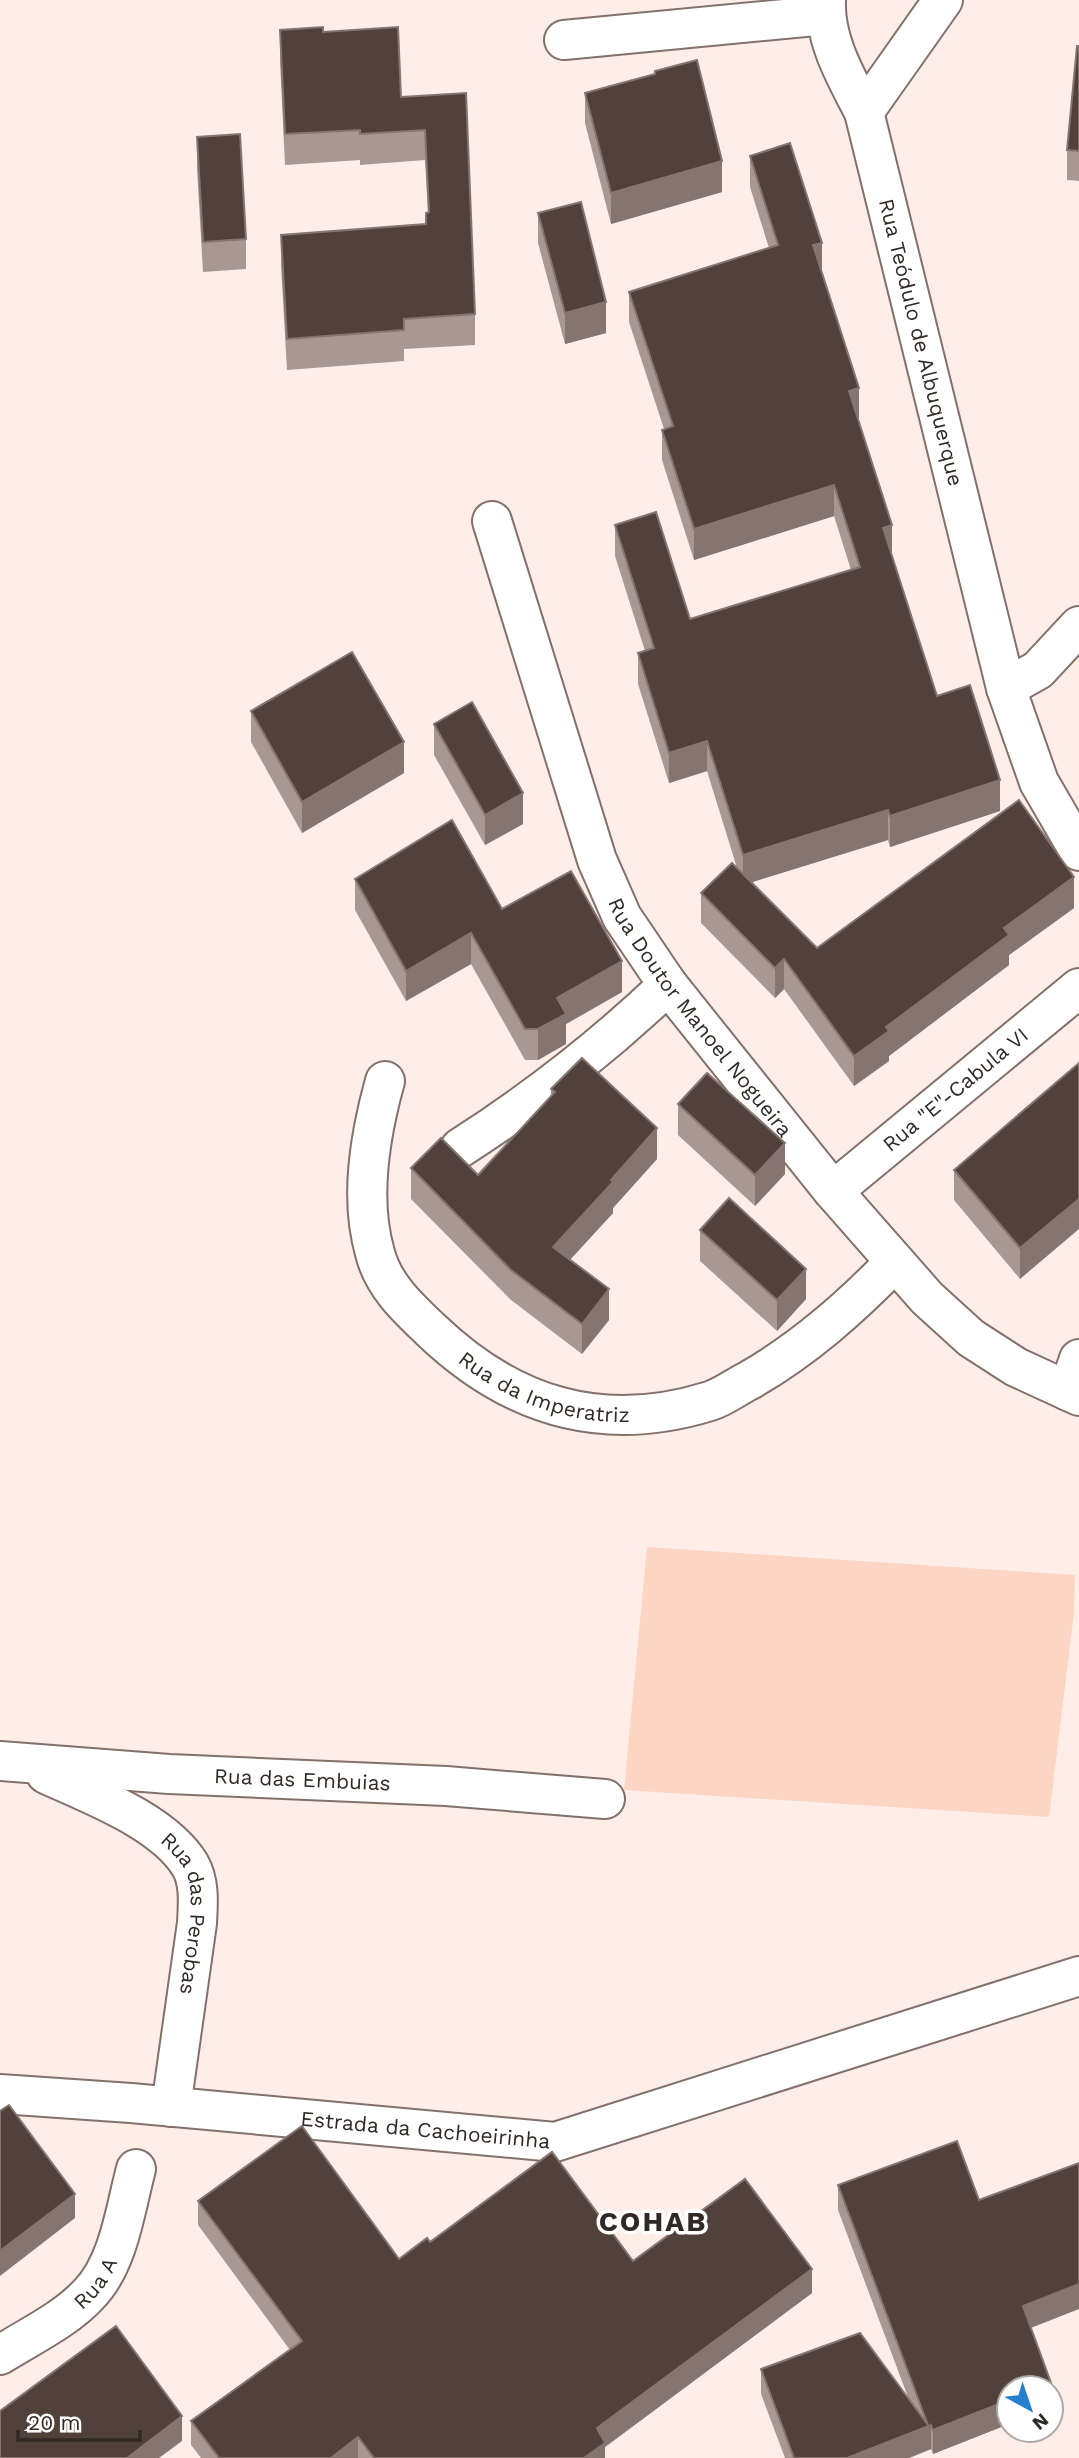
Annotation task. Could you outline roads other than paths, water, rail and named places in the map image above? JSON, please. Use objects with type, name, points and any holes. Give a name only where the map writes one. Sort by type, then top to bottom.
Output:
[{"type":"street","points":[[864,112],[943,0]]},
{"type":"street","points":[[564,40],[826,8]]},
{"type":"street","name":"Rua Teódulo de Albuquerque","points":[[826,8],[838,62],[864,112],[1006,688],[1040,782],[1079,852]]},
{"type":"street","name":"Rua Doutor Manoel Nogueira","points":[[492,521],[597,860],[622,916],[668,985],[833,1191],[895,1262],[971,1338],[1016,1367],[1075,1382]]},
{"type":"street","points":[[1006,688],[1038,670],[1079,626]]},
{"type":"street","points":[[460,1148],[558,1083],[619,1032],[668,985]]},
{"type":"street","name":"Rua \"E\"-Cabula VI","points":[[833,1191],[1079,988]]},
{"type":"street","name":"Rua da Imperatriz","points":[[385,1081],[374,1124],[368,1194],[374,1252],[389,1286],[469,1365],[509,1389],[552,1406],[595,1413],[626,1414],[671,1410],[713,1401],[813,1340],[895,1262]]},
{"type":"street","name":"Rua das Embuias","points":[[13,1763],[312,1782],[446,1786],[604,1799]]},
{"type":"street","name":"Rua das Perobas","points":[[13,1763],[107,1802],[149,1827],[175,1847],[191,1867],[198,1893],[197,1923],[171,2107]]},
{"type":"street","name":"Estrada da Cachoeirinha","points":[[0,2094],[555,2142],[1079,1976]]},
{"type":"street","name":"Rua A","points":[[0,2355],[65,2316],[89,2294],[106,2270],[136,2169]]},
{"type":"district","name":"COHAB","points":[[653,2221]]}]
